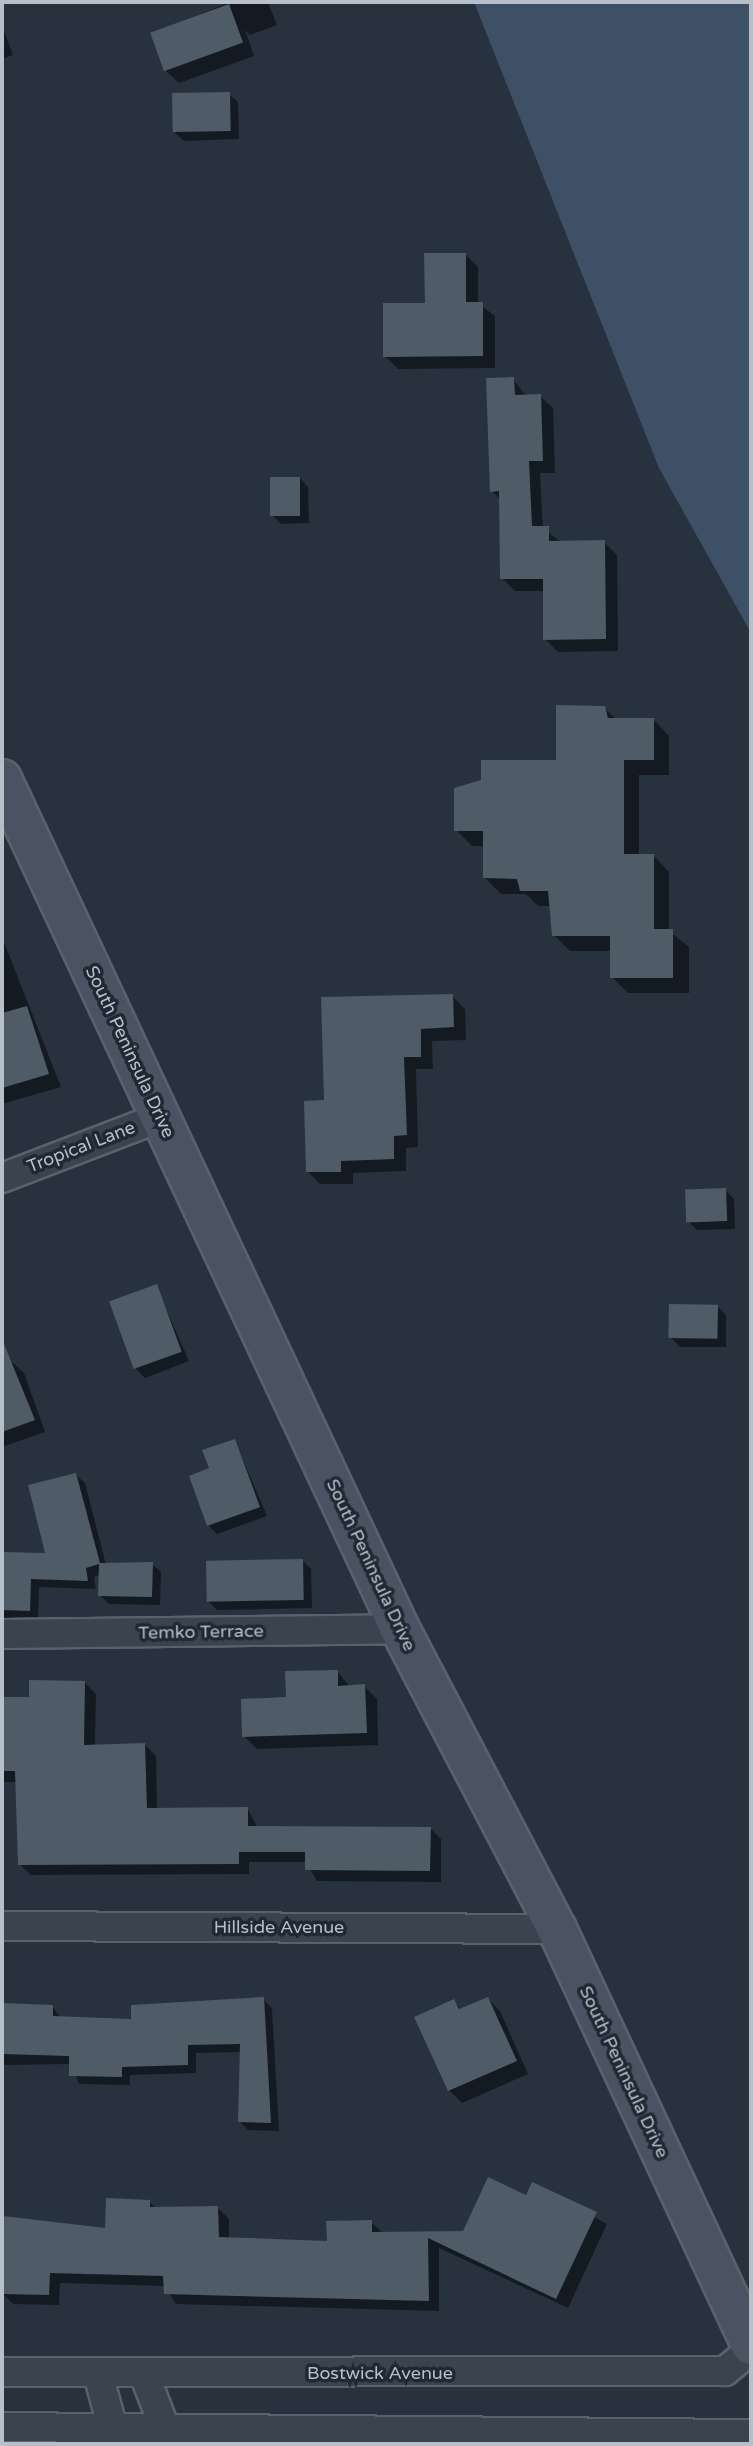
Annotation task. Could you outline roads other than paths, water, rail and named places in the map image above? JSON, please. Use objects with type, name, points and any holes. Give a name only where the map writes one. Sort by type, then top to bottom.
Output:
[{"type":"main road","name":"South Peninsula Drive","points":[[2,779],[400,1629],[557,1929],[751,2348]]},
{"type":"street","name":"Tropical Lane","points":[[2,1178],[161,1117]]},
{"type":"street","name":"Temko Terrace","points":[[2,1634],[400,1629]]},
{"type":"street","name":"Hillside Avenue","points":[[2,1926],[557,1929]]},
{"type":"street","name":"Bostwick Avenue","points":[[2,2372],[144,2374],[725,2371],[751,2348]]},
{"type":"street","points":[[98,2374],[115,2437]]},
{"type":"street","points":[[144,2374],[168,2437]]},
{"type":"street","points":[[2,2427],[115,2437],[751,2434]]},
{"type":"water","points":[[474,2],[751,2],[751,633],[659,468]]}]
